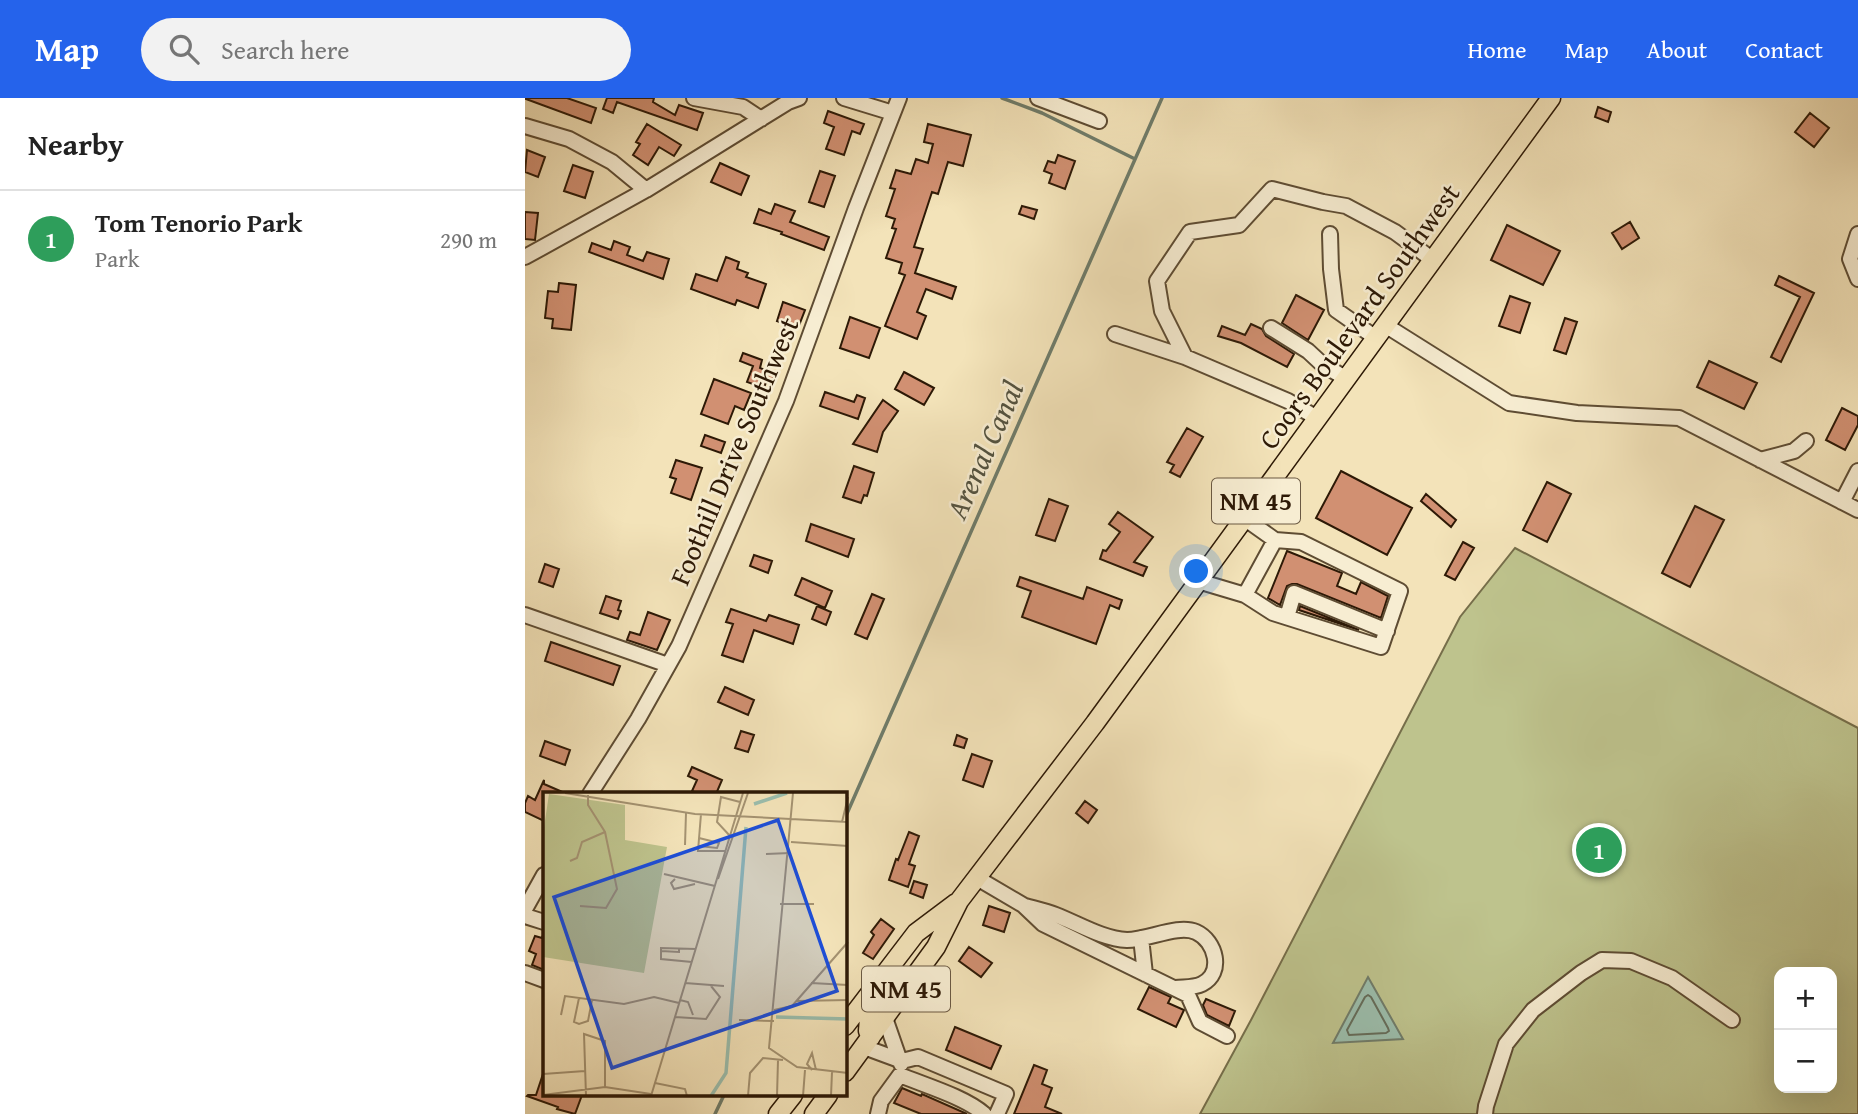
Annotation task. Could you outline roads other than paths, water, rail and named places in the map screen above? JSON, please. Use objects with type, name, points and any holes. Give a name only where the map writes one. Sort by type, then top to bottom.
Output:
[{"type":"main road","name":"Coors Boulevard Southwest","points":[[847,1069],[936,947],[959,901],[1095,723],[1551,98]]},
{"type":"main road","name":"Coors Boulevard Southwest","points":[[847,1023],[916,933],[959,901]]},
{"type":"main road","points":[[868,1042],[869,1018],[898,972],[916,933]]},
{"type":"main road","points":[[778,1114],[792,1096]]},
{"type":"main road","points":[[814,1114],[827,1096]]},
{"type":"street","points":[[694,98],[743,107],[761,120]]},
{"type":"street","points":[[525,257],[646,190],[788,102],[799,98]]},
{"type":"street","points":[[844,98],[893,113]]},
{"type":"street","name":"Foothill Drive Southwest","points":[[591,792],[638,719],[679,646],[786,401],[899,98]]},
{"type":"street","points":[[1038,98],[1098,121]]},
{"type":"street","points":[[525,126],[569,139],[612,162],[646,190]]},
{"type":"street","points":[[1185,357],[1162,311],[1157,281],[1190,232],[1239,225],[1272,189],[1346,206],[1395,232],[1433,260]]},
{"type":"street","points":[[1330,234],[1336,310],[1380,331],[1509,403],[1577,413],[1679,418],[1858,510]]},
{"type":"street","points":[[1858,234],[1850,259],[1858,279]]},
{"type":"street","points":[[1271,328],[1345,378]]},
{"type":"street","points":[[1115,334],[1185,357],[1288,401],[1317,418]]},
{"type":"street","points":[[1760,460],[1794,451],[1806,441]]},
{"type":"street","points":[[1842,502],[1856,478]]},
{"type":"street","points":[[1198,581],[1245,596],[1273,613],[1381,647],[1400,591],[1301,542],[1275,540],[1244,518]]},
{"type":"street","points":[[1245,596],[1275,540]]},
{"type":"street","points":[[1287,617],[1294,593],[1387,631]]},
{"type":"street","points":[[525,615],[668,666]]},
{"type":"street","points":[[525,909],[543,877]]},
{"type":"street","points":[[977,878],[1023,905],[1110,937],[1128,940],[1192,930],[1205,936],[1213,950],[1216,965],[1209,978],[1191,987],[1174,988]]},
{"type":"street","points":[[1023,905],[1043,925],[1188,995],[1200,1023],[1227,1036]]},
{"type":"street","points":[[525,916],[543,922]]},
{"type":"street","points":[[1141,938],[1145,974]]},
{"type":"street","points":[[1485,1114],[1506,1044],[1533,1010],[1602,960],[1631,961],[1672,978],[1732,1020]]},
{"type":"street","points":[[525,973],[543,980]]},
{"type":"street","points":[[885,1018],[899,1072]]},
{"type":"street","points":[[868,1042],[899,1072],[963,1107],[969,1114]]},
{"type":"street","points":[[880,1113],[881,1101],[899,1072],[918,1057],[1006,1094],[997,1114]]},
{"type":"street","points":[[899,1072],[979,1109],[984,1114]]},
{"type":"water","points":[[1368,977],[1403,1039],[1333,1043]]},
{"type":"waterway","points":[[1002,98],[1042,113],[1135,159]]},
{"type":"waterway","name":"Arenal Canal","points":[[847,813],[1162,98]]},
{"type":"waterway","name":"Arenal Canal","points":[[715,1114],[724,1096]]},
{"type":"place","name":"Tom Tenorio Park","points":[[1599,850]]}]
